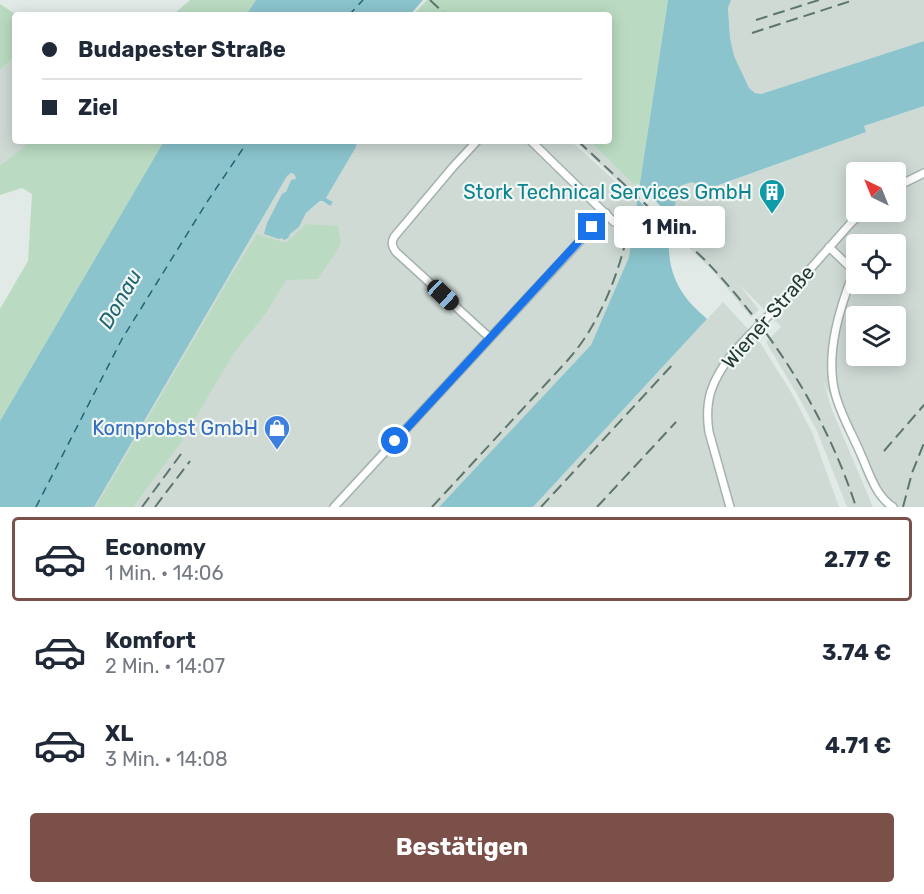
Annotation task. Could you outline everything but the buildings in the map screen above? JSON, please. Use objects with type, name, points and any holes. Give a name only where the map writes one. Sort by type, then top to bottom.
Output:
[{"type":"street","points":[[474,144],[394,237],[392,247],[490,338]]},
{"type":"street","points":[[534,144],[614,222]]},
{"type":"street","points":[[906,182],[924,173]]},
{"type":"street","points":[[334,507],[606,213]]},
{"type":"street","name":"Wiener Straße","points":[[729,507],[707,420],[711,391],[729,357],[852,222]]},
{"type":"street","points":[[829,247],[854,271],[836,326],[833,360],[834,391],[842,415],[880,496],[893,507]]},
{"type":"shaded area","points":[[731,0],[924,0],[924,41],[761,94],[755,93],[749,88],[734,57],[728,7]]},
{"type":"shaded area","points":[[12,59],[12,144],[26,144],[0,165],[0,70]]},
{"type":"shaded area","points":[[924,106],[924,507],[899,507],[882,498],[824,383],[832,410],[873,507],[847,507],[817,431],[766,342],[781,327],[739,284],[759,310],[751,317],[713,271],[679,238],[685,231],[671,217],[680,186],[692,182],[709,189],[865,132],[864,126]]},
{"type":"shaded area","points":[[356,144],[574,144],[637,201],[629,257],[591,345],[439,507],[94,507],[287,176],[291,173],[296,176],[291,180],[286,192],[290,234],[299,227],[306,213],[321,201],[333,202],[326,198]]},
{"type":"shaded area","points":[[578,144],[593,144],[637,186],[635,197]]},
{"type":"shaded area","points":[[723,302],[759,341],[791,392],[812,432],[839,507],[533,507]]},
{"type":"green space","points":[[190,0],[256,0],[248,12],[176,12]]},
{"type":"green space","points":[[427,0],[668,0],[639,189],[593,144],[612,144],[612,12],[416,12]]},
{"type":"green space","points":[[0,4],[12,12],[12,59],[0,70]]},
{"type":"green space","points":[[26,144],[162,144],[0,421],[0,309],[28,261],[32,194],[22,188],[0,195],[0,165]]},
{"type":"green space","points":[[306,224],[338,226],[341,244],[318,279],[286,280],[266,313],[234,353],[179,445],[133,507],[96,507],[257,234],[286,243]]},
{"type":"water","points":[[256,0],[423,0],[413,12],[248,12]]},
{"type":"water","points":[[668,0],[731,0],[728,8],[734,56],[749,88],[761,94],[924,41],[924,106],[864,126],[866,132],[708,189],[692,182],[680,186],[670,229],[670,258],[678,285],[689,302],[707,319],[533,507],[439,507],[591,345],[629,257]]},
{"type":"water","name":"Donau","points":[[162,144],[356,144],[326,198],[333,202],[330,206],[320,201],[306,213],[299,227],[284,240],[264,234],[282,194],[286,192],[291,180],[296,178],[291,173],[287,176],[94,507],[0,507],[0,421]]},
{"type":"pier","points":[[637,183],[674,219],[672,233],[635,197]]},
{"type":"ferry route","points":[[352,12],[363,0]]},
{"type":"ferry route","points":[[36,507],[122,339],[246,144]]},
{"type":"railway","points":[[430,0],[443,12]]},
{"type":"railway","points":[[756,20],[819,0]]},
{"type":"railway","points":[[752,33],[854,0]]},
{"type":"railway","points":[[581,144],[706,261],[775,345],[813,407],[844,473],[856,507]]},
{"type":"railway","points":[[432,507],[579,347],[606,299],[629,228]]},
{"type":"railway","points":[[541,507],[674,363]]},
{"type":"railway","points":[[884,451],[924,405]]},
{"type":"railway","points":[[597,507],[676,422]]},
{"type":"railway","points":[[903,507],[912,473],[924,443]]},
{"type":"railway","points":[[142,507],[181,454]]},
{"type":"railway","points":[[155,507],[190,461]]},
{"type":"place","name":"Stork Technical Services GmbH","points":[[772,215]]},
{"type":"place","name":"Kornprobst GmbH","points":[[277,451]]},
{"type":"route","points":[[395,441],[592,227]]}]
